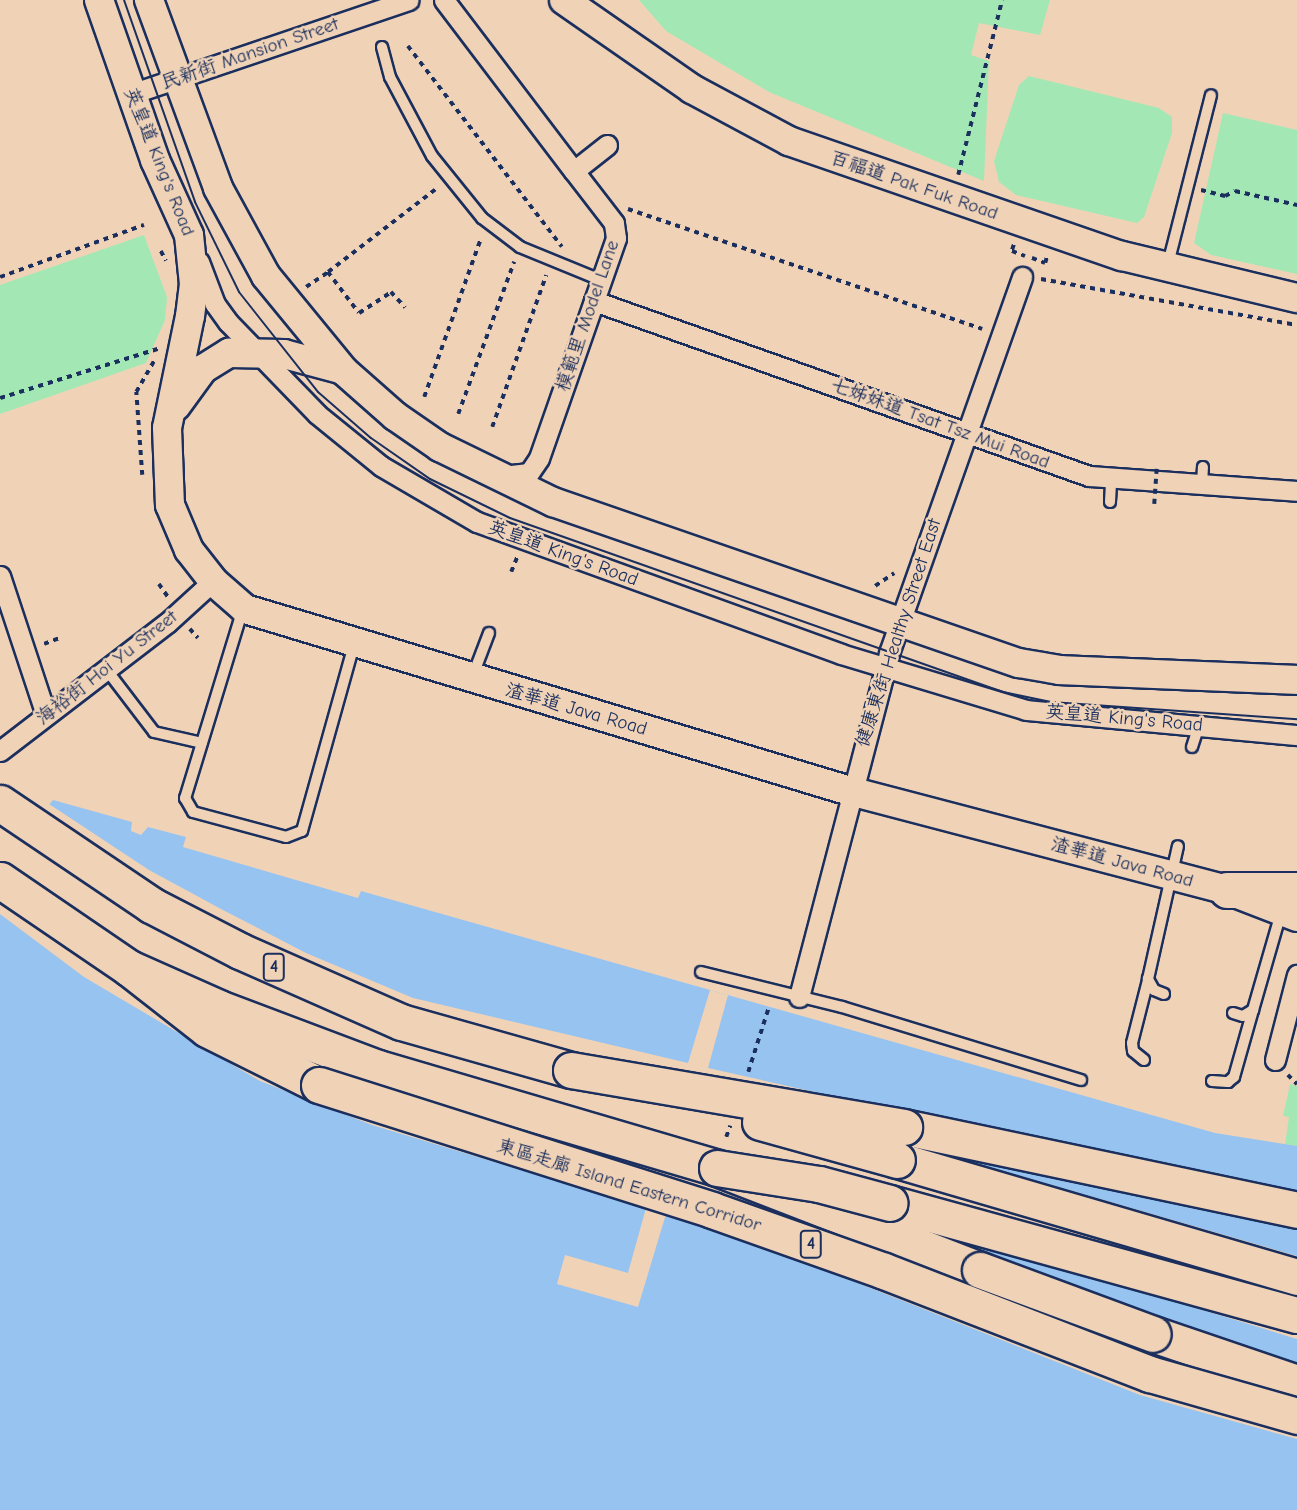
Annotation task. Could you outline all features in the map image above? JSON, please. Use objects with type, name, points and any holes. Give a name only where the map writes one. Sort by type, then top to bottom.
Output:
[{"type":"highway","name":"4","points":[[0,803],[150,905],[240,951],[401,1023],[1297,1277]]},
{"type":"highway","name":"東區走廊 Island Eastern Corridor","points":[[0,880],[129,968],[208,1029],[319,1086],[783,1234],[1150,1374],[1297,1416]]},
{"type":"highway","points":[[1227,890],[1292,906]]},
{"type":"highway","name":"4","points":[[129,968],[219,1008],[378,1068],[717,1168],[819,1184],[1297,1315]]},
{"type":"highway","points":[[571,1070],[935,1132],[1297,1210]]},
{"type":"highway","points":[[717,1168],[899,1241],[1234,1364],[1297,1382]]},
{"type":"main road","name":"英皇道 King's Road","points":[[99,0],[131,94],[189,235]]},
{"type":"main road","points":[[149,0],[218,188],[255,259],[283,302],[344,371],[418,432],[493,475],[553,502],[899,623],[1037,668],[1297,680]]},
{"type":"main road","name":"百福道 Pak Fuk Road","points":[[564,0],[692,89],[789,141],[1047,232],[1167,268],[1297,298]]},
{"type":"main road","name":"渣華道 Java Road","points":[[189,235],[194,285],[167,428],[170,505],[189,550],[213,581],[243,608],[471,679],[850,790],[1227,890]]},
{"type":"main road","points":[[167,428],[183,394],[203,369],[229,353],[257,351],[344,371]]},
{"type":"street","name":"民新街 Mansion Street","points":[[131,94],[177,80],[370,6],[408,0]]},
{"type":"street","points":[[444,0],[574,171],[607,145]]},
{"type":"street","name":"模範里 Model Lane","points":[[493,475],[518,477],[535,466],[617,230],[574,171]]},
{"type":"street","name":"英皇道 King's Road","points":[[189,235],[215,303],[317,414],[408,484],[477,522],[885,669],[1026,710],[1297,735]]},
{"type":"street","name":"健康東街 Healthy Street East","points":[[799,997],[850,790],[899,623],[966,433],[1030,278]]},
{"type":"street","name":"七姊妹道 Tsat Tsz Mui Road","points":[[594,301],[966,433],[1111,480],[1202,476],[1297,491]]},
{"type":"street","points":[[0,576],[46,715]]},
{"type":"street","name":"海裕街 Hoi Yu Street","points":[[0,751],[213,581]]},
{"type":"street","points":[[1275,1060],[1297,975]]},
{"type":"lane","points":[[382,47],[390,77],[447,181],[486,221],[520,247],[601,280]]},
{"type":"lane","points":[[1167,268],[1211,95]]},
{"type":"lane","points":[[1110,502],[1111,480]]},
{"type":"lane","points":[[243,608],[185,798],[192,812],[286,836],[302,831],[354,643]]},
{"type":"lane","points":[[471,679],[489,633]]},
{"type":"lane","points":[[106,669],[154,732],[202,743]]},
{"type":"lane","points":[[1192,747],[1199,725]]},
{"type":"lane","points":[[1144,1060],[1133,1051],[1132,1043],[1178,846]]},
{"type":"lane","points":[[1212,1081],[1228,1082],[1234,1077],[1253,1010],[1292,906]]},
{"type":"lane","points":[[701,972],[799,997],[1081,1080]]},
{"type":"lane","points":[[1148,979],[1154,990],[1164,994]]},
{"type":"lane","points":[[1233,1013],[1243,1016],[1253,1010]]},
{"type":"path","points":[[957,182],[1002,0]]},
{"type":"path","points":[[408,46],[566,252]]},
{"type":"path","points":[[306,287],[447,181]]},
{"type":"path","points":[[1204,191],[1225,195],[1235,191],[1297,205]]},
{"type":"path","points":[[620,206],[984,330]]},
{"type":"path","points":[[424,397],[486,221]]},
{"type":"path","points":[[0,277],[144,225]]},
{"type":"path","points":[[458,415],[520,247]]},
{"type":"path","points":[[1012,251],[1045,263]]},
{"type":"path","points":[[492,427],[551,260]]},
{"type":"path","points":[[328,271],[359,313],[391,292],[405,307]]},
{"type":"path","points":[[1030,278],[1297,326]]},
{"type":"path","points":[[0,398],[156,346]]},
{"type":"path","points":[[1154,504],[1157,465]]},
{"type":"path","points":[[511,572],[518,555]]},
{"type":"path","points":[[749,1069],[769,1006]]},
{"type":"green space","points":[[639,0],[1050,0],[1040,35],[979,23],[971,55],[989,61],[984,181],[769,92],[666,31]]},
{"type":"green space","points":[[1029,76],[1159,108],[1172,117],[1172,133],[1144,217],[1137,223],[1016,195],[999,182],[994,161],[1019,85]]},
{"type":"green space","points":[[1223,113],[1297,130],[1297,274],[1211,255],[1194,243]]},
{"type":"green space","points":[[144,235],[167,297],[165,320],[146,363],[0,414],[0,285]]},
{"type":"green space","points":[[1290,1084],[1297,1086],[1297,1146],[1285,1144],[1289,1117],[1283,1116]]},
{"type":"water","points":[[53,800],[132,822],[131,831],[141,835],[148,827],[186,837],[183,847],[358,898],[361,891],[1215,1133],[1297,1146],[1297,1510],[0,1510],[0,860]]},
{"type":"pier","points":[[46,802],[149,870],[221,909],[306,953],[413,998],[688,1063],[710,990],[728,995],[708,1068],[1152,1168],[930,1150],[1297,1256],[1297,1339],[908,1219],[904,1228],[1236,1351],[1231,1381],[814,1220],[812,1227],[1149,1363],[1297,1405],[1297,1439],[1140,1395],[800,1260],[666,1214],[638,1307],[557,1284],[565,1255],[628,1273],[646,1208],[372,1125],[260,1081],[84,977],[0,914],[0,855]]},
{"type":"tram line","points":[[124,0],[195,202],[239,292],[318,392],[371,438],[430,479],[510,518],[1003,692],[1051,702],[1297,719]]}]
